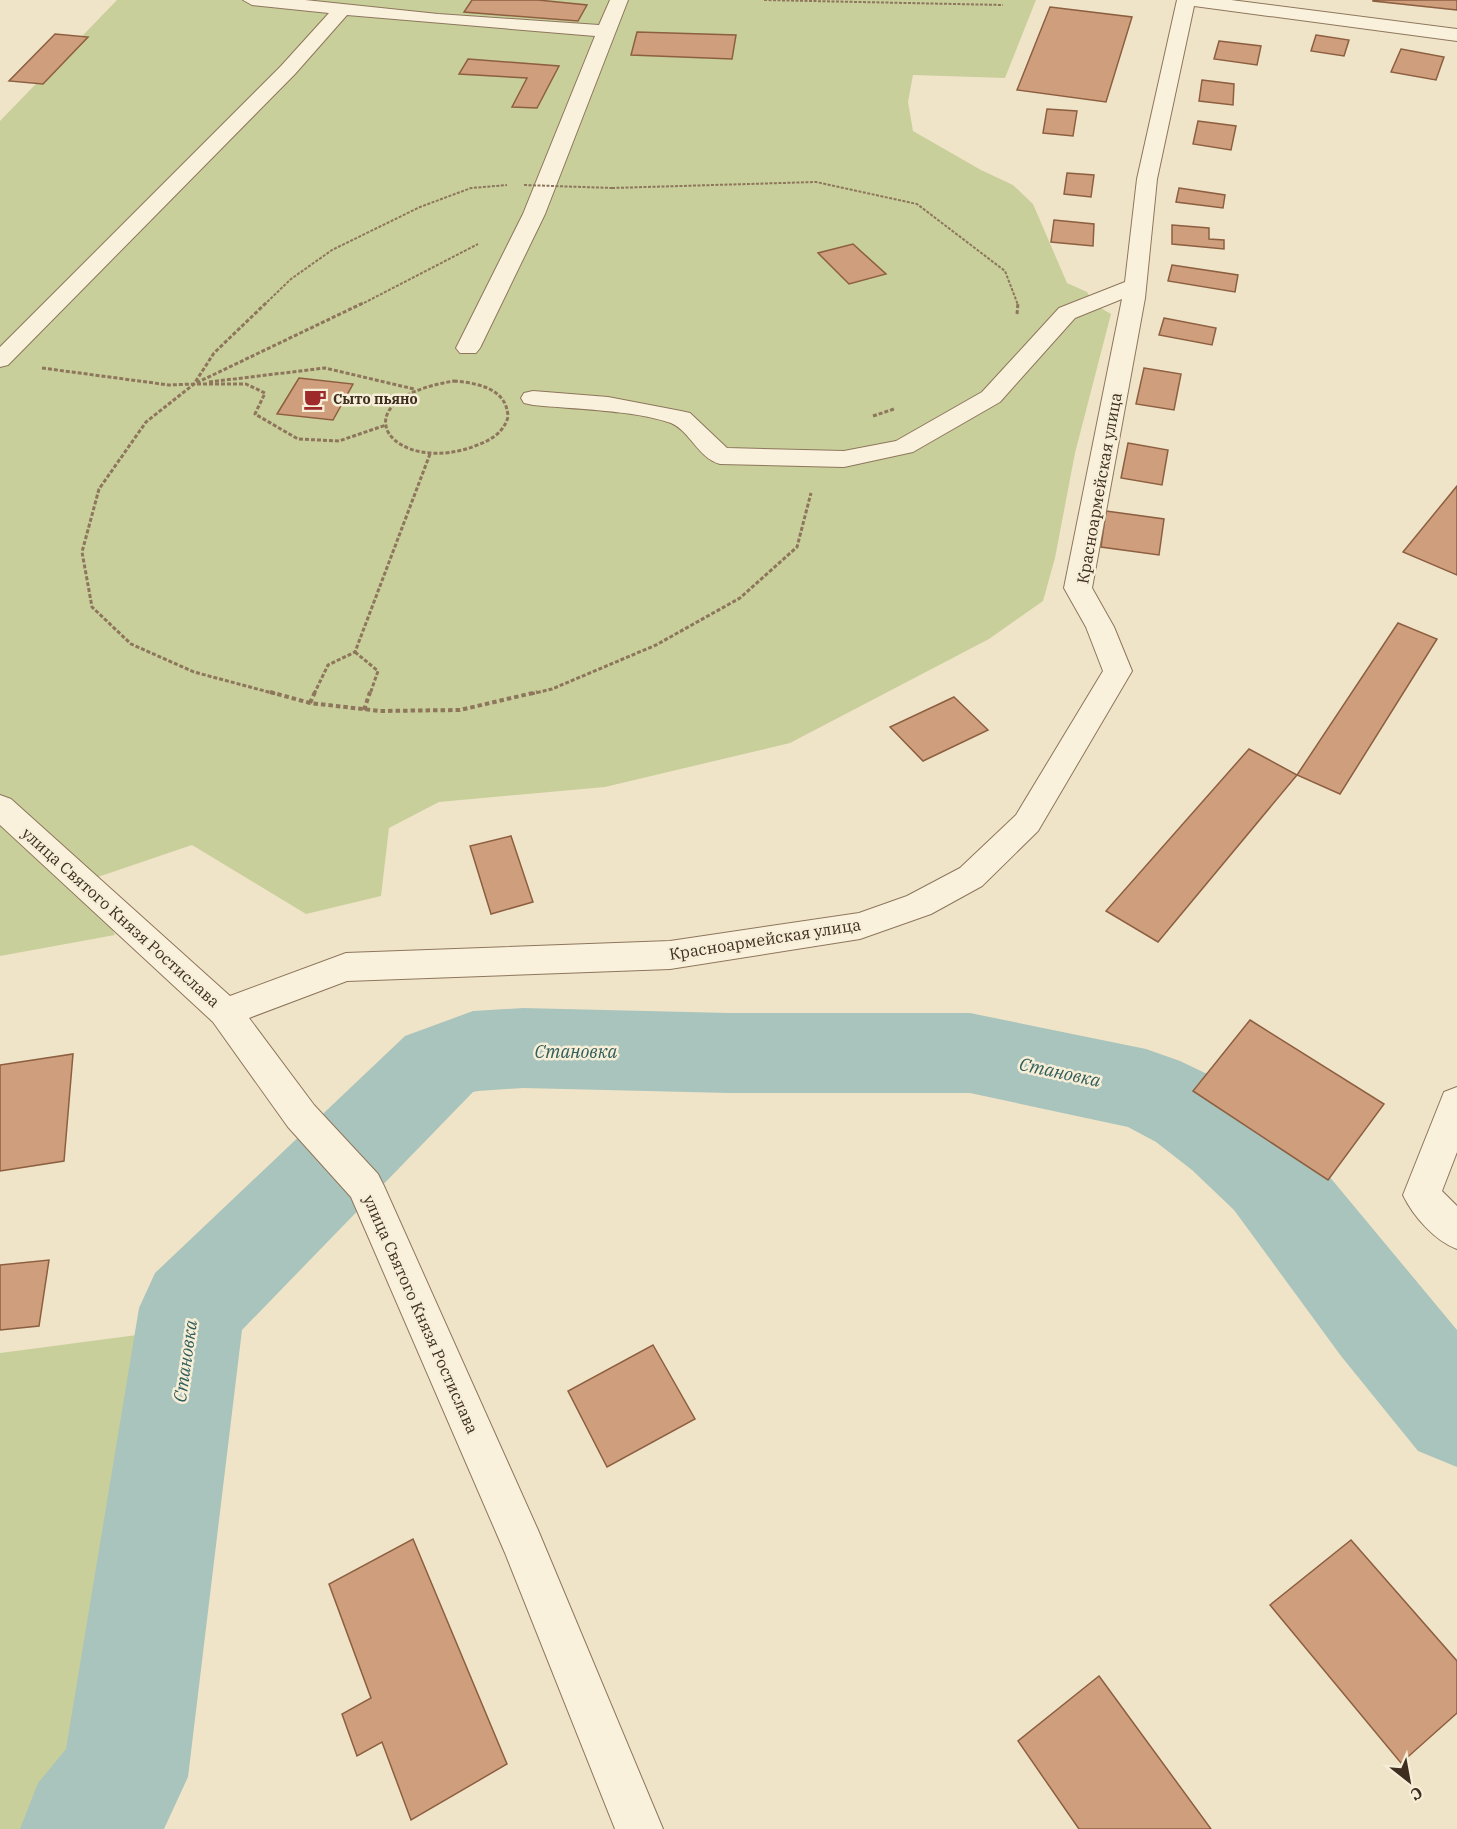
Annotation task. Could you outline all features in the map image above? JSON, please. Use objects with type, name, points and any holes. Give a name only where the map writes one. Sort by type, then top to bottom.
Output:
[{"type":"street","points":[[252,0],[438,19],[606,32]]},
{"type":"street","points":[[438,19],[450,0]]},
{"type":"street","points":[[468,348],[534,214],[619,0]]},
{"type":"street","points":[[1188,0],[1457,35]]},
{"type":"street","name":"Красноармейская улица","points":[[225,1012],[346,967],[670,955],[860,927],[919,905],[971,877],[1027,823],[1118,672],[1100,627],[1078,588],[1136,285],[1147,179],[1188,0]]},
{"type":"street","points":[[0,360],[288,70],[342,10]]},
{"type":"street","points":[[533,398],[608,404],[681,418],[720,456],[844,459],[904,447],[992,397],[1067,314],[1136,285]]},
{"type":"street","name":"улица Святого Князя Ростислава","points":[[0,807],[225,1012],[301,1116],[365,1186],[523,1545],[639,1829]]},
{"type":"street","points":[[1457,1103],[1422,1195],[1457,1232]]},
{"type":"path","points":[[764,0],[1003,5]]},
{"type":"path","points":[[194,384],[223,344],[291,279],[332,250],[420,207],[471,189],[524,185],[612,188],[816,182],[917,204],[1005,271],[1018,304],[1016,322]]},
{"type":"path","points":[[534,214],[374,298],[194,384],[146,422],[99,489],[82,552],[92,606],[131,644],[194,672],[310,703],[364,710],[460,710],[552,689],[656,645],[740,598],[797,547],[811,493],[816,459]]},
{"type":"path","points":[[34,367],[169,385],[246,384],[265,393],[255,414],[298,439],[339,441],[386,424]]},
{"type":"path","points":[[194,384],[325,368],[415,389]]},
{"type":"path","points":[[454,381],[489,388],[501,397],[508,407],[509,419],[502,431],[489,442],[471,449],[430,454],[411,449],[397,442],[388,432],[386,424],[390,408],[400,397],[415,389],[454,381]]},
{"type":"path","points":[[865,419],[896,409]]},
{"type":"path","points":[[310,703],[328,665],[355,652],[430,454]]},
{"type":"path","points":[[355,652],[378,671],[364,710]]},
{"type":"green space","points":[[117,0],[1036,0],[1005,78],[913,75],[908,102],[913,131],[981,170],[1013,185],[1033,204],[1067,283],[1087,292],[1094,304],[1111,314],[1075,453],[1055,558],[1043,601],[989,639],[790,743],[605,787],[439,802],[389,828],[381,896],[306,914],[192,845],[89,880],[115,935],[0,956],[0,121]]},
{"type":"green space","points":[[190,1328],[125,1777],[107,1829],[0,1829],[0,1353]]},
{"type":"building","points":[[472,0],[538,0],[587,5],[578,21],[464,12]]},
{"type":"building","points":[[1457,0],[1457,10],[1373,1]]},
{"type":"building","points":[[1050,7],[1132,17],[1106,102],[1017,90]]},
{"type":"building","points":[[637,32],[736,35],[732,59],[631,55]]},
{"type":"building","points":[[55,34],[88,37],[43,84],[9,81]]},
{"type":"building","points":[[1316,35],[1349,40],[1344,56],[1311,51]]},
{"type":"building","points":[[1219,41],[1261,46],[1257,65],[1214,59]]},
{"type":"building","points":[[1401,49],[1444,57],[1436,80],[1391,72]]},
{"type":"building","points":[[468,59],[559,66],[537,108],[512,107],[527,78],[459,74]]},
{"type":"building","points":[[1202,80],[1234,84],[1233,105],[1199,101]]},
{"type":"building","points":[[1047,109],[1077,111],[1073,136],[1043,133]]},
{"type":"building","points":[[1198,121],[1236,126],[1231,150],[1193,144]]},
{"type":"building","points":[[1067,173],[1094,175],[1091,197],[1064,194]]},
{"type":"building","points":[[1179,188],[1225,195],[1223,208],[1176,202]]},
{"type":"building","points":[[1054,220],[1094,224],[1093,246],[1051,242]]},
{"type":"building","points":[[1172,225],[1209,228],[1209,239],[1224,240],[1224,249],[1172,244]]},
{"type":"building","points":[[853,244],[886,274],[849,284],[818,253]]},
{"type":"building","points":[[1172,265],[1238,275],[1235,292],[1168,281]]},
{"type":"building","points":[[1164,318],[1216,328],[1212,345],[1159,335]]},
{"type":"building","points":[[1144,368],[1181,374],[1174,410],[1136,404]]},
{"type":"building","name":"Сыто пьяно","points":[[299,378],[353,384],[333,420],[277,414]]},
{"type":"building","points":[[1128,443],[1168,450],[1162,485],[1121,478]]},
{"type":"building","points":[[1457,486],[1457,575],[1403,552]]},
{"type":"building","points":[[1106,511],[1164,519],[1159,555],[1101,547]]},
{"type":"building","points":[[1398,623],[1437,639],[1340,794],[1297,775]]},
{"type":"building","points":[[954,697],[988,730],[923,761],[890,727]]},
{"type":"building","points":[[1249,749],[1297,775],[1158,942],[1106,911]]},
{"type":"building","points":[[511,836],[533,902],[491,914],[470,846]]},
{"type":"building","points":[[1250,1020],[1384,1104],[1328,1180],[1193,1091]]},
{"type":"building","points":[[73,1054],[64,1161],[0,1171],[0,1065]]},
{"type":"building","points":[[49,1260],[39,1326],[0,1330],[0,1265]]},
{"type":"building","points":[[653,1345],[695,1419],[607,1467],[568,1391]]},
{"type":"building","points":[[413,1539],[507,1764],[411,1820],[382,1742],[357,1756],[342,1714],[371,1698],[329,1584]]},
{"type":"building","points":[[1351,1540],[1457,1661],[1457,1713],[1401,1763],[1270,1605]]},
{"type":"building","points":[[1099,1676],[1211,1829],[1079,1829],[1018,1741]]},
{"type":"waterway","name":"Становка","points":[[84,1829],[125,1777],[192,1308],[439,1064],[473,1051],[523,1048],[729,1053],[970,1053],[1146,1090],[1190,1112],[1227,1139],[1269,1178],[1379,1320],[1457,1413]]},
{"type":"place","name":"Сыто пьяно","points":[[315,399]]}]
